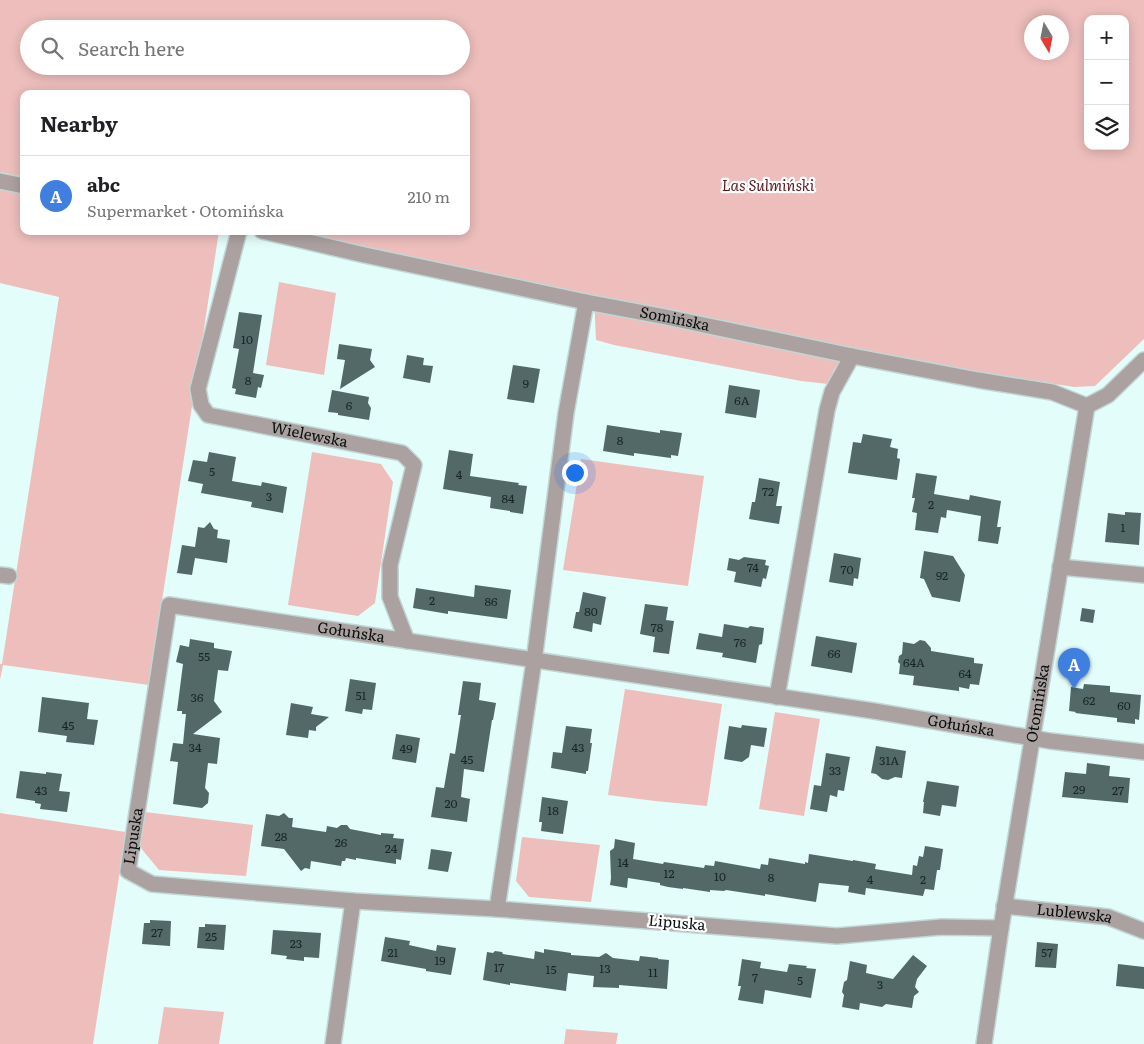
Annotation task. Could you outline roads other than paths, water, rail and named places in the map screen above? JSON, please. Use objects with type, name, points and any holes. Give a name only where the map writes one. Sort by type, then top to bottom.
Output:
[{"type":"street","points":[[0,181],[20,185]]},
{"type":"street","name":"Wielewska","points":[[238,235],[198,389],[201,405],[208,415],[402,453],[414,465],[390,564],[390,597],[407,641]]},
{"type":"street","name":"Somińska","points":[[279,235],[586,302],[852,356],[1052,392],[1087,406]]},
{"type":"street","points":[[497,909],[534,661],[566,413],[586,302]]},
{"type":"street","points":[[777,697],[826,410],[832,392],[852,356]]},
{"type":"street","points":[[1087,406],[1108,395],[1144,360]]},
{"type":"street","name":"Otomińska","points":[[984,1044],[1004,906],[1087,406]]},
{"type":"street","points":[[1060,567],[1144,576]]},
{"type":"street","name":"Gołuńska","points":[[169,605],[777,697],[1050,741],[1144,752]]},
{"type":"street","name":"Lipuska","points":[[169,605],[128,871],[152,884],[353,902],[497,909],[836,936],[942,927],[1001,928]]},
{"type":"street","points":[[333,1044],[353,902]]},
{"type":"street","name":"Lublewska","points":[[1004,906],[1108,917],[1144,931]]},
{"type":"place","name":"abc","points":[[1074,689]]},
{"type":"park label","name":"Las Sulmiński","points":[[768,186]]}]
